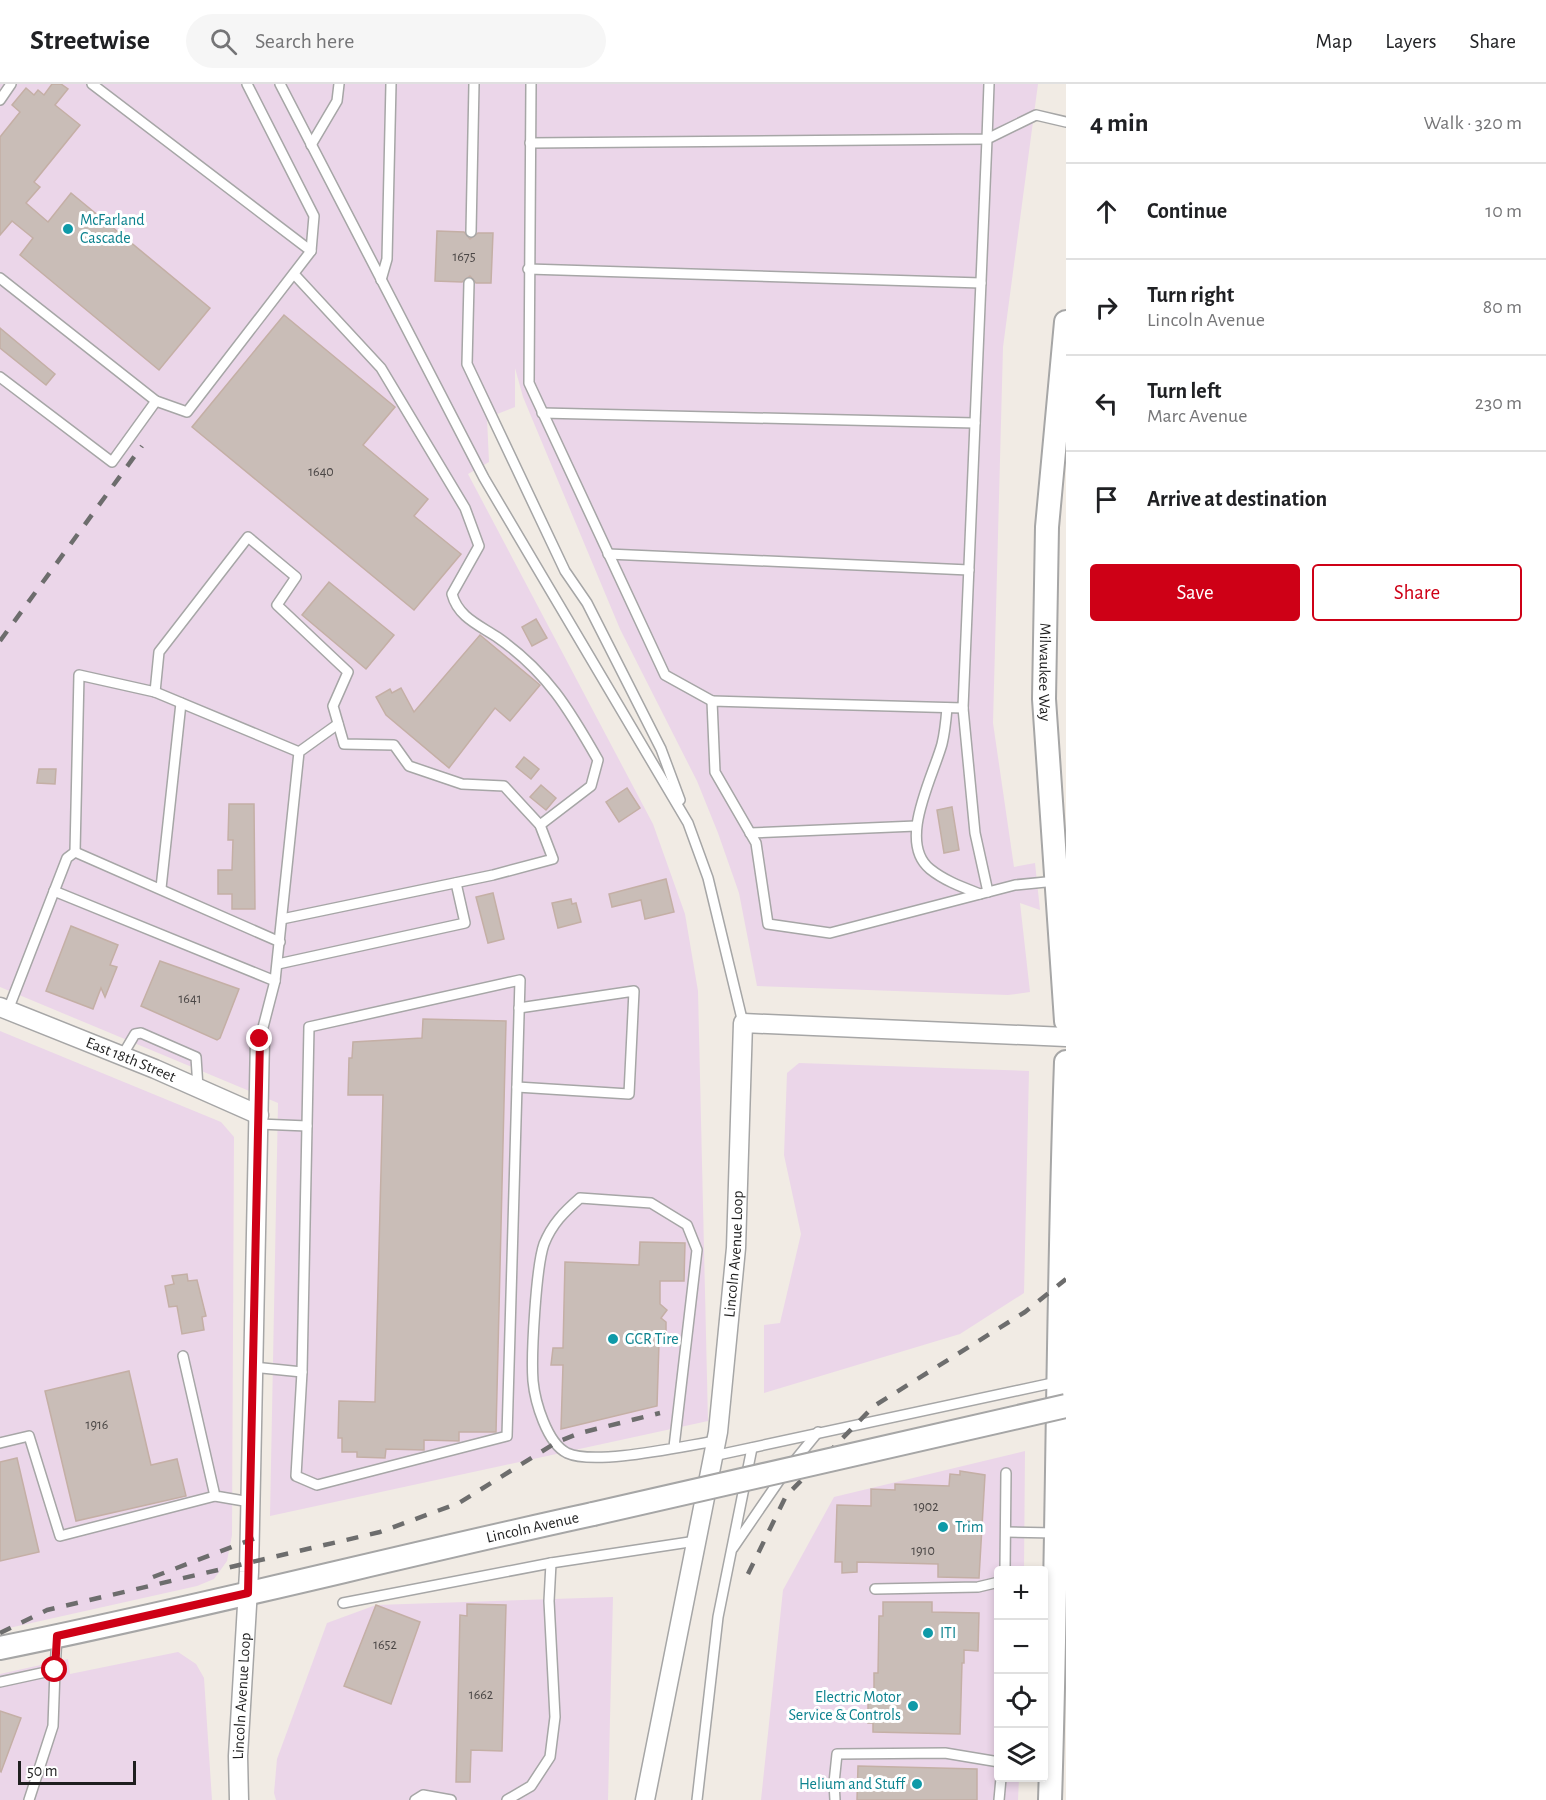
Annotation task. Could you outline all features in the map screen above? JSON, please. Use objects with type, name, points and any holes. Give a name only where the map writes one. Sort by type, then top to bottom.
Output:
[{"type":"street","name":"Milwaukee Way","points":[[1066,322],[1047,527],[1044,699],[1061,881],[1066,1021]]},
{"type":"street","name":"East 18th Street","points":[[4,1009],[198,1088],[259,1119]]},
{"type":"street","points":[[743,1023],[1066,1036]]},
{"type":"street","name":"Lincoln Avenue Loop","points":[[645,1800],[715,1448],[736,1248],[743,1023]]},
{"type":"street","name":"Lincoln Avenue Loop","points":[[239,1800],[238,1756],[248,1593],[260,1039]]},
{"type":"street","points":[[1048,1728],[1050,1584],[1057,1533],[1066,1062]]},
{"type":"street","name":"Lincoln Avenue","points":[[0,1648],[1066,1406]]},
{"type":"street","points":[[1048,1777],[1050,1800]]},
{"type":"lane","points":[[0,100],[11,84]]},
{"type":"lane","points":[[92,84],[311,251]]},
{"type":"lane","points":[[0,278],[156,401],[188,412],[311,251],[314,216],[247,84]]},
{"type":"lane","points":[[280,84],[506,517],[688,823]]},
{"type":"lane","points":[[311,145],[337,101],[339,84]]},
{"type":"lane","points":[[381,280],[387,260],[391,84]]},
{"type":"lane","points":[[471,232],[474,84]]},
{"type":"lane","points":[[531,84],[529,383],[665,675],[712,701],[963,708]]},
{"type":"lane","points":[[984,893],[975,833],[963,708],[989,84]]},
{"type":"lane","points":[[530,143],[987,140],[1036,115],[1066,122]]},
{"type":"lane","points":[[528,269],[981,283]]},
{"type":"lane","points":[[294,274],[381,368],[465,508],[479,546],[452,594],[454,603],[466,618],[498,638],[531,665],[558,693],[598,760],[591,786],[540,825]]},
{"type":"lane","points":[[469,283],[467,364],[565,571],[587,603],[661,749],[708,878],[743,1023]]},
{"type":"lane","points":[[0,377],[112,462],[156,401]]},
{"type":"lane","points":[[542,413],[975,423]]},
{"type":"lane","points":[[155,692],[159,652],[248,537],[296,577],[277,605],[348,672],[333,706],[344,744],[394,745],[409,766],[462,784],[504,786],[540,825],[553,859],[456,883],[282,919]]},
{"type":"lane","points":[[608,554],[969,570]]},
{"type":"lane","points":[[75,852],[79,675],[155,692],[299,752]]},
{"type":"lane","points":[[712,701],[715,772],[756,843],[768,924],[830,933],[1015,885],[1061,881]]},
{"type":"lane","points":[[160,888],[181,703]]},
{"type":"lane","points":[[946,708],[941,746],[916,826],[916,842],[928,868],[954,884],[984,893]]},
{"type":"lane","points":[[260,1039],[278,964],[299,752],[338,724]]},
{"type":"lane","points":[[750,833],[916,826]]},
{"type":"lane","points":[[75,852],[280,942]]},
{"type":"lane","points":[[4,1009],[67,858],[75,852]]},
{"type":"lane","points":[[278,964],[465,922],[456,883]]},
{"type":"lane","points":[[54,891],[275,981]]},
{"type":"lane","points":[[520,980],[517,1087],[507,1436],[317,1485],[296,1476],[302,1372],[309,1027],[520,980]]},
{"type":"lane","points":[[517,1087],[629,1094],[633,991],[519,1008]]},
{"type":"lane","points":[[122,1056],[135,1034],[141,1033],[196,1057],[198,1088]]},
{"type":"lane","points":[[259,1119],[307,1126]]},
{"type":"lane","points":[[674,1447],[697,1250],[687,1225],[651,1203],[580,1198],[557,1217],[544,1246],[537,1296],[533,1381],[547,1433],[566,1452],[594,1459],[674,1447],[752,1448],[1061,1374]]},
{"type":"lane","points":[[183,1356],[215,1496]]},
{"type":"lane","points":[[253,1367],[302,1372]]},
{"type":"lane","points":[[730,1552],[770,1491],[818,1432]]},
{"type":"lane","points":[[0,1443],[29,1436],[60,1536],[215,1496],[250,1502]]},
{"type":"lane","points":[[697,1800],[718,1617],[752,1448]]},
{"type":"lane","points":[[1005,1566],[1006,1473]]},
{"type":"lane","points":[[1006,1532],[1057,1533]]},
{"type":"lane","points":[[343,1603],[551,1563],[696,1541]]},
{"type":"lane","points":[[507,1800],[531,1786],[550,1757],[555,1717],[549,1601],[551,1563]]},
{"type":"lane","points":[[874,1589],[978,1587],[994,1583]]},
{"type":"lane","points":[[29,1800],[53,1726],[57,1636]]},
{"type":"lane","points":[[0,1683],[55,1670]]},
{"type":"lane","points":[[835,1800],[837,1754],[945,1753],[994,1761]]},
{"type":"lane","points":[[999,1800],[1001,1782]]},
{"type":"lane","points":[[415,1800],[423,1795],[451,1800]]},
{"type":"shaded area","points":[[0,84],[1038,84],[1003,347],[993,723],[1014,867],[1035,863],[1040,910],[1020,903],[1030,992],[1008,995],[757,986],[739,893],[718,833],[697,781],[620,629],[523,397],[515,368],[515,407],[487,418],[489,462],[468,474],[653,824],[685,914],[698,991],[708,1421],[270,1516],[278,1103],[0,987]]},
{"type":"shaded area","points":[[0,1031],[221,1122],[234,1137],[232,1535],[227,1561],[214,1579],[197,1586],[0,1630]]},
{"type":"shaded area","points":[[799,1063],[1029,1071],[1024,1293],[960,1334],[764,1393],[764,1325],[780,1323],[801,1234],[784,1155],[787,1073]]},
{"type":"shaded area","points":[[1025,1451],[1024,1566],[994,1566],[994,1782],[1019,1782],[1018,1800],[761,1800],[783,1590],[834,1497]]},
{"type":"shaded area","points":[[613,1597],[608,1800],[276,1800],[274,1793],[277,1759],[327,1623],[376,1605]]},
{"type":"shaded area","points":[[178,1652],[196,1664],[204,1678],[212,1800],[0,1800],[0,1674],[68,1659],[70,1674]]},
{"type":"building","name":"McFarland Cascade","points":[[52,84],[61,84],[68,89],[55,105],[80,125],[34,182],[40,187],[26,203],[48,222],[71,193],[210,308],[159,370],[20,255],[33,238],[12,221],[0,235],[0,137],[20,112],[12,105],[26,88],[34,95],[38,90],[44,95]]},
{"type":"building","points":[[437,231],[464,232],[470,239],[478,233],[493,233],[491,283],[476,283],[470,276],[462,282],[435,281]]},
{"type":"building","points":[[284,315],[395,407],[363,445],[428,499],[414,516],[461,554],[414,610],[192,427]]},
{"type":"building","points":[[0,328],[55,374],[46,385],[0,348]]},
{"type":"building","points":[[329,582],[394,635],[366,669],[302,615]]},
{"type":"building","points":[[536,619],[547,638],[532,646],[522,627]]},
{"type":"building","points":[[480,635],[540,685],[510,721],[495,708],[449,768],[386,715],[376,697],[390,689],[392,693],[401,688],[414,712]]},
{"type":"building","points":[[524,757],[539,769],[531,779],[516,767]]},
{"type":"building","points":[[39,769],[56,769],[55,784],[37,783]]},
{"type":"building","points":[[541,785],[556,798],[546,810],[530,797]]},
{"type":"building","points":[[627,788],[640,808],[619,822],[606,802]]},
{"type":"building","points":[[229,804],[254,804],[255,909],[232,909],[232,894],[218,894],[218,870],[232,870],[233,840],[228,840]]},
{"type":"building","points":[[952,807],[959,850],[944,853],[937,810]]},
{"type":"building","points":[[666,879],[674,912],[645,919],[641,900],[612,907],[609,894]]},
{"type":"building","points":[[493,893],[504,939],[488,943],[476,897]]},
{"type":"building","points":[[571,899],[572,904],[576,903],[581,922],[558,928],[552,903]]},
{"type":"building","points":[[71,926],[118,945],[110,965],[117,967],[105,997],[101,988],[93,1009],[46,991]]},
{"type":"building","points":[[160,961],[239,989],[220,1038],[217,1040],[141,1006]]},
{"type":"building","points":[[423,1019],[506,1021],[496,1432],[459,1432],[459,1441],[424,1440],[424,1450],[386,1449],[385,1458],[357,1457],[357,1452],[342,1452],[342,1438],[338,1438],[339,1401],[375,1402],[383,1095],[348,1095],[349,1058],[352,1058],[353,1042],[422,1038]]},
{"type":"building","name":"GCR Tire","points":[[640,1242],[685,1243],[684,1281],[660,1281],[660,1304],[667,1310],[661,1318],[666,1322],[666,1335],[659,1343],[657,1406],[561,1429],[563,1365],[551,1365],[553,1348],[563,1348],[565,1262],[639,1265]]},
{"type":"building","points":[[187,1274],[188,1281],[197,1280],[206,1316],[202,1317],[204,1330],[182,1334],[177,1306],[169,1307],[165,1286],[174,1284],[172,1276]]},
{"type":"building","points":[[129,1371],[151,1465],[177,1459],[186,1496],[76,1521],[45,1391]]},
{"type":"building","points":[[17,1458],[39,1552],[0,1561],[0,1462]]},
{"type":"building","name":"Trim","points":[[960,1471],[985,1475],[979,1578],[938,1577],[938,1564],[857,1562],[857,1572],[842,1573],[842,1562],[835,1562],[837,1505],[871,1506],[871,1489],[895,1490],[895,1484],[949,1486],[950,1474],[960,1475]]},
{"type":"building","points":[[883,1602],[932,1602],[932,1612],[979,1613],[978,1651],[964,1650],[960,1734],[873,1732],[873,1723],[868,1723],[868,1702],[874,1703],[874,1673],[878,1673],[879,1616],[883,1616]]},
{"type":"building","points":[[467,1604],[506,1605],[502,1751],[471,1750],[470,1782],[456,1782],[460,1615],[467,1616]]},
{"type":"building","points":[[376,1605],[420,1622],[391,1704],[344,1686]]},
{"type":"building","points":[[0,1711],[21,1718],[1,1772],[0,1771]]},
{"type":"building","name":"Helium and Stuff","points":[[858,1766],[977,1769],[977,1800],[857,1800]]},
{"type":"railway","points":[[0,641],[142,446]]},
{"type":"railway","points":[[748,1574],[786,1496],[874,1406],[1025,1312],[1066,1279]]},
{"type":"railway","points":[[0,1633],[47,1610],[380,1532],[459,1503],[557,1442],[580,1433],[660,1413]]},
{"type":"railway","points":[[153,1577],[261,1536]]},
{"type":"place","name":"McFarland Cascade","points":[[68,229]]},
{"type":"place","name":"GCR Tire","points":[[613,1339]]},
{"type":"place","name":"Trim","points":[[943,1527]]},
{"type":"place","name":"ITI","points":[[928,1633]]},
{"type":"place","name":"Electric Motor Service & Controls","points":[[913,1706]]},
{"type":"place","name":"Helium and Stuff","points":[[917,1784]]},
{"type":"route","points":[[55,1670],[57,1636],[248,1593],[260,1039]]}]
